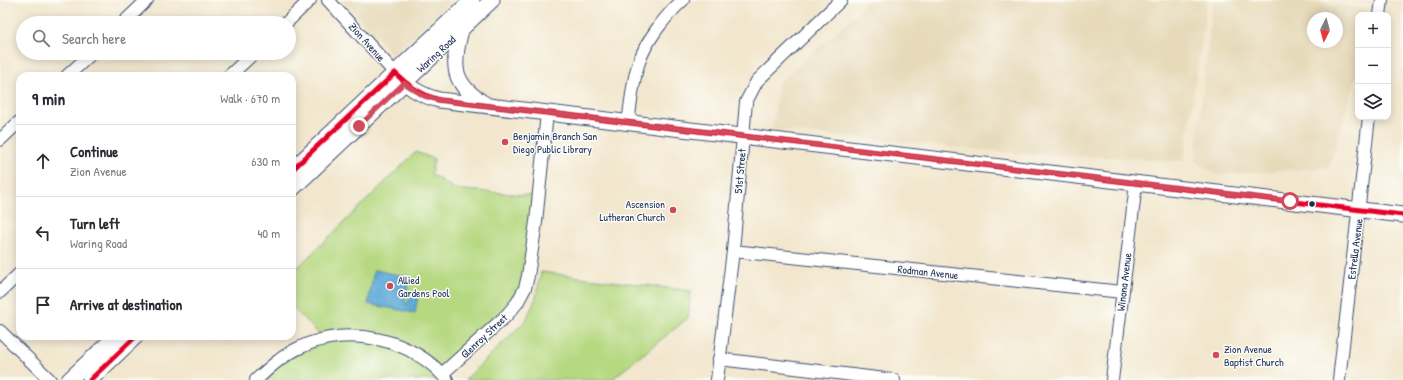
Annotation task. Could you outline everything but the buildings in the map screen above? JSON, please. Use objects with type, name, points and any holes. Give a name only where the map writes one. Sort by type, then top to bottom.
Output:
[{"type":"main road","name":"Waring Road","points":[[296,185],[400,78],[472,0]]},
{"type":"main road","name":"Waring Road","points":[[296,167],[400,78],[461,30],[492,0]]},
{"type":"main road","points":[[461,30],[456,54],[456,68],[459,79],[471,95],[488,106]]},
{"type":"main road","name":"Zion Avenue","points":[[400,78],[424,96],[439,100],[1136,184],[1403,214]]},
{"type":"main road","points":[[69,380],[112,340]]},
{"type":"main road","points":[[90,380],[132,340]]},
{"type":"street","points":[[130,16],[147,0]]},
{"type":"street","points":[[293,16],[310,0]]},
{"type":"street","name":"Zion Avenue","points":[[328,0],[400,78]]},
{"type":"street","points":[[628,123],[638,65],[647,43],[673,9],[683,0]]},
{"type":"street","name":"51st Street","points":[[717,380],[733,251],[746,102],[757,81],[841,0]]},
{"type":"street","points":[[1380,12],[1382,0]]},
{"type":"street","points":[[71,72],[84,60]]},
{"type":"street","points":[[233,72],[246,60]]},
{"type":"street","name":"Glenroy Street","points":[[256,380],[280,358],[302,346],[329,338],[347,336],[380,339],[416,353],[444,377],[506,316],[517,303],[525,288],[536,222],[547,113]]},
{"type":"street","name":"Estrella Avenue","points":[[1340,380],[1370,120]]},
{"type":"street","points":[[0,140],[16,125]]},
{"type":"street","name":"Winona Avenue","points":[[1112,380],[1136,184]]},
{"type":"street","name":"Rodman Avenue","points":[[733,251],[1122,292]]},
{"type":"street","points":[[0,292],[16,278]]},
{"type":"street","points":[[0,331],[50,380]]},
{"type":"street","points":[[719,359],[894,380]]},
{"type":"shaded area","points":[[342,0],[451,0],[393,55]]},
{"type":"shaded area","points":[[869,0],[1207,0],[1184,161],[1017,153],[772,130],[779,82],[846,23]]},
{"type":"shaded area","points":[[1213,0],[1287,0],[1367,9],[1367,12],[1355,12],[1355,81],[1329,167],[1217,175],[1195,161]]},
{"type":"green space","points":[[416,152],[434,159],[431,174],[454,189],[536,196],[523,291],[442,374],[446,380],[262,380],[273,364],[324,339],[296,311],[296,269]]},
{"type":"green space","points":[[541,272],[691,291],[688,318],[611,380],[465,380],[526,320],[536,298]]},
{"type":"water","name":"Allied Gardens Pool","points":[[374,270],[410,277],[405,303],[408,304],[410,294],[418,296],[415,313],[368,304]]},
{"type":"transit line","points":[[296,166],[395,73],[415,90],[426,96],[439,100],[1403,215]]},
{"type":"transit line","points":[[90,380],[132,340]]},
{"type":"place","name":"Benjamin Branch San Diego Public Library","points":[[505,142]]},
{"type":"place","name":"Ascension Lutheran Church","points":[[673,210]]},
{"type":"place","name":"Allied Gardens Pool","points":[[390,286]]},
{"type":"place","name":"Zion Avenue Baptist Church","points":[[1216,355]]},
{"type":"route","points":[[359,126],[404,83],[424,96],[439,100],[1136,184],[1290,201]]}]
